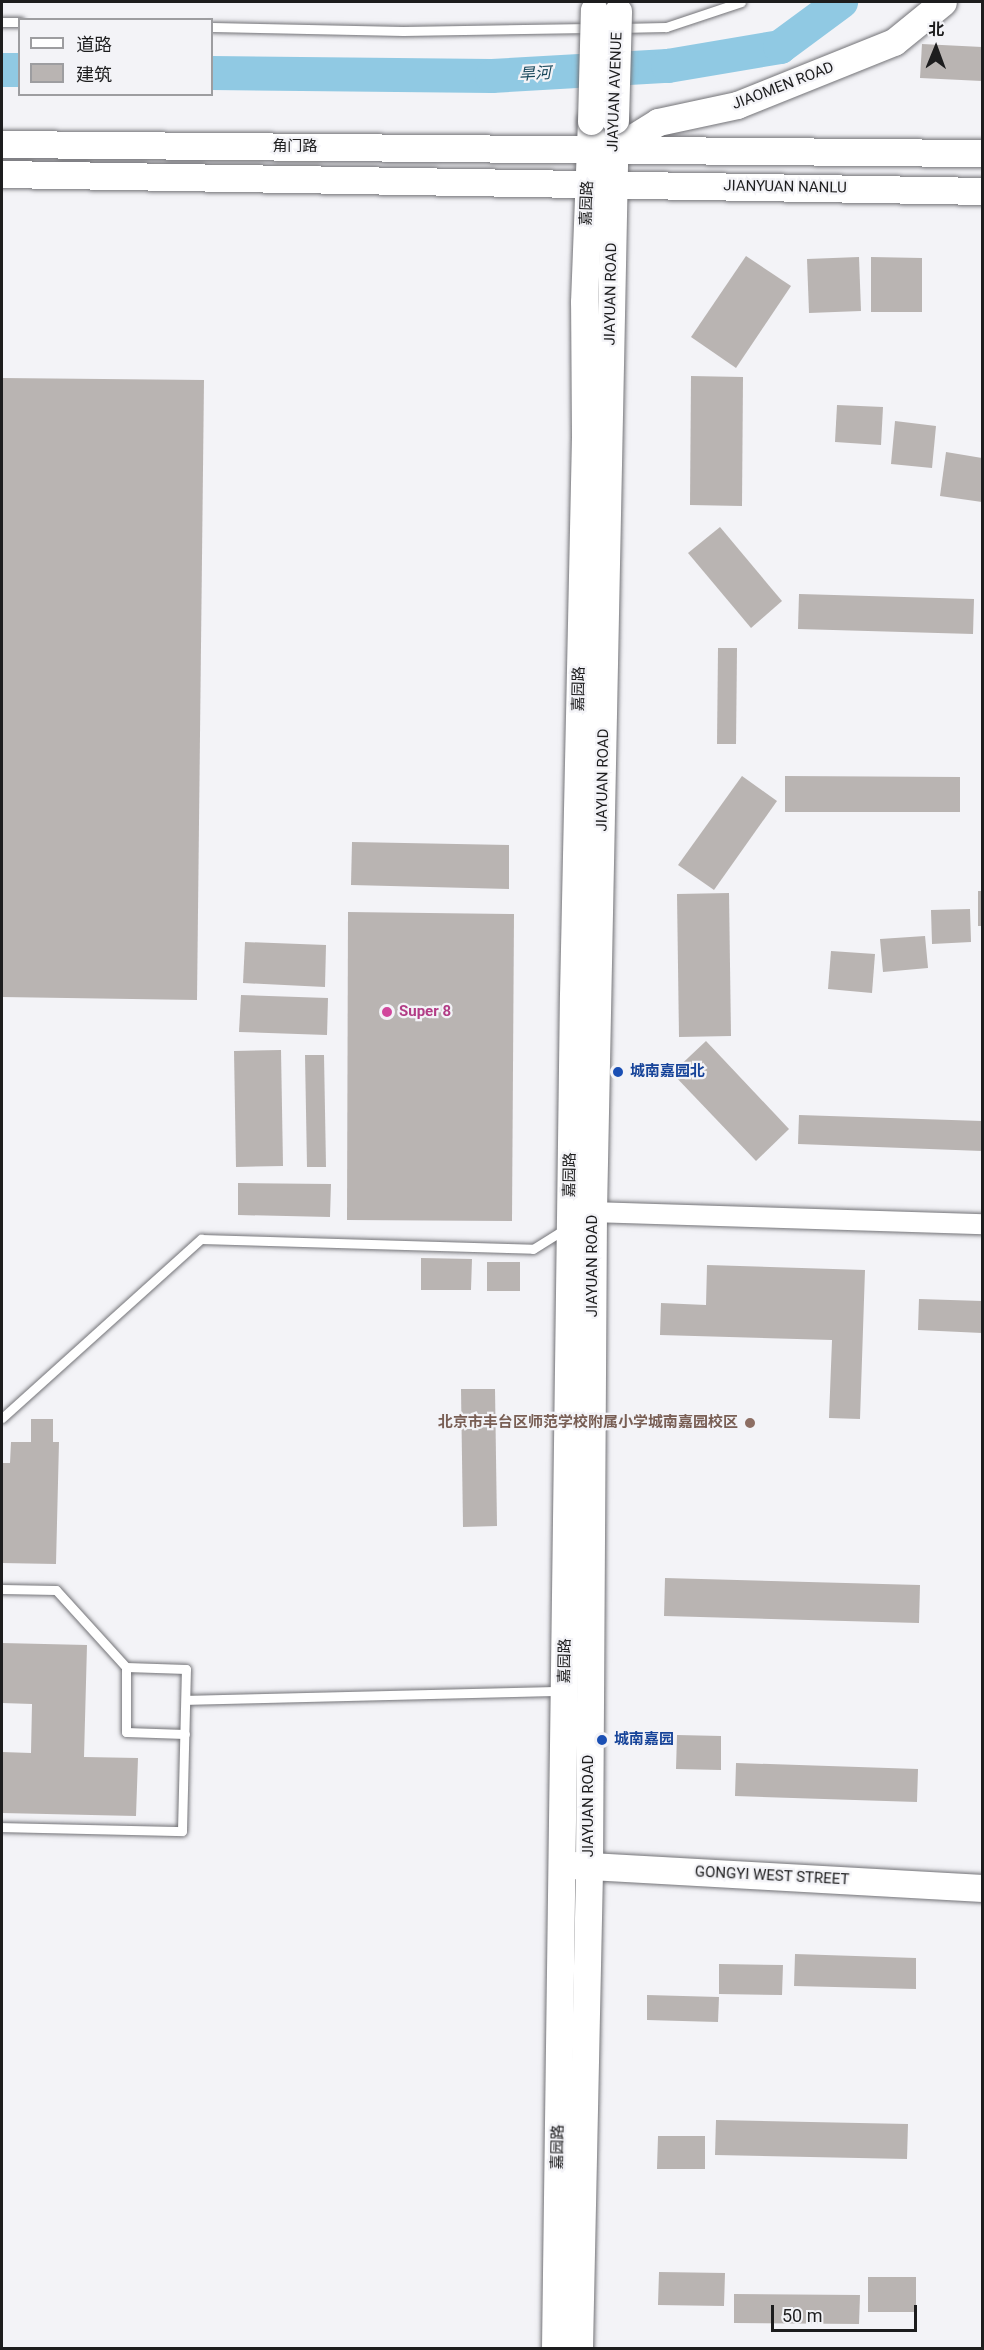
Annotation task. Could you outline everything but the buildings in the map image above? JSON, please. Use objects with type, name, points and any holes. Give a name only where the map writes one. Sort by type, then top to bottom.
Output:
[{"type":"main road","name":"JIAOMEN ROAD","points":[[601,149],[658,122],[737,105],[894,42],[943,2]]},
{"type":"main road","name":"JIAYUAN AVENUE","points":[[601,149],[606,6]]},
{"type":"main road","name":"角门路","points":[[2,144],[601,149]]},
{"type":"main road","points":[[601,149],[982,153]]},
{"type":"main road","name":"嘉园路","points":[[555,2349],[562,1865],[577,1691],[569,1227],[601,149]]},
{"type":"main road","name":"角门路","points":[[2,174],[600,183]]},
{"type":"main road","name":"JIANYUAN NANLU","points":[[600,183],[982,191]]},
{"type":"main road","name":"JIAYUAN ROAD","points":[[579,2349],[589,1866],[577,1691],[593,1212],[600,183]]},
{"type":"main road","name":"GONGYI WEST STREET","points":[[562,1865],[982,1888]]},
{"type":"street","points":[[593,1212],[982,1224]]},
{"type":"lane","points":[[213,27],[404,31],[666,27],[741,2]]},
{"type":"lane","points":[[2,22],[18,22]]},
{"type":"lane","points":[[2,1418],[201,1239],[533,1250],[593,1212]]},
{"type":"lane","points":[[2,1589],[56,1590],[126,1667],[126,1731],[185,1734]]},
{"type":"lane","points":[[2,1827],[182,1831],[186,1670],[126,1667]]},
{"type":"lane","points":[[186,1700],[577,1691]]},
{"type":"waterway","name":"旱河","points":[[213,73],[492,76],[668,66],[780,47],[841,2]]},
{"type":"waterway","name":"旱河","points":[[2,70],[18,70]]},
{"type":"place","name":"Super 8","points":[[387,1012]]},
{"type":"place","name":"城南嘉园北","points":[[618,1072]]},
{"type":"place","name":"北京市丰台区师范学校附属小学城南嘉园校区","points":[[750,1423]]},
{"type":"place","name":"城南嘉园","points":[[602,1740]]}]
